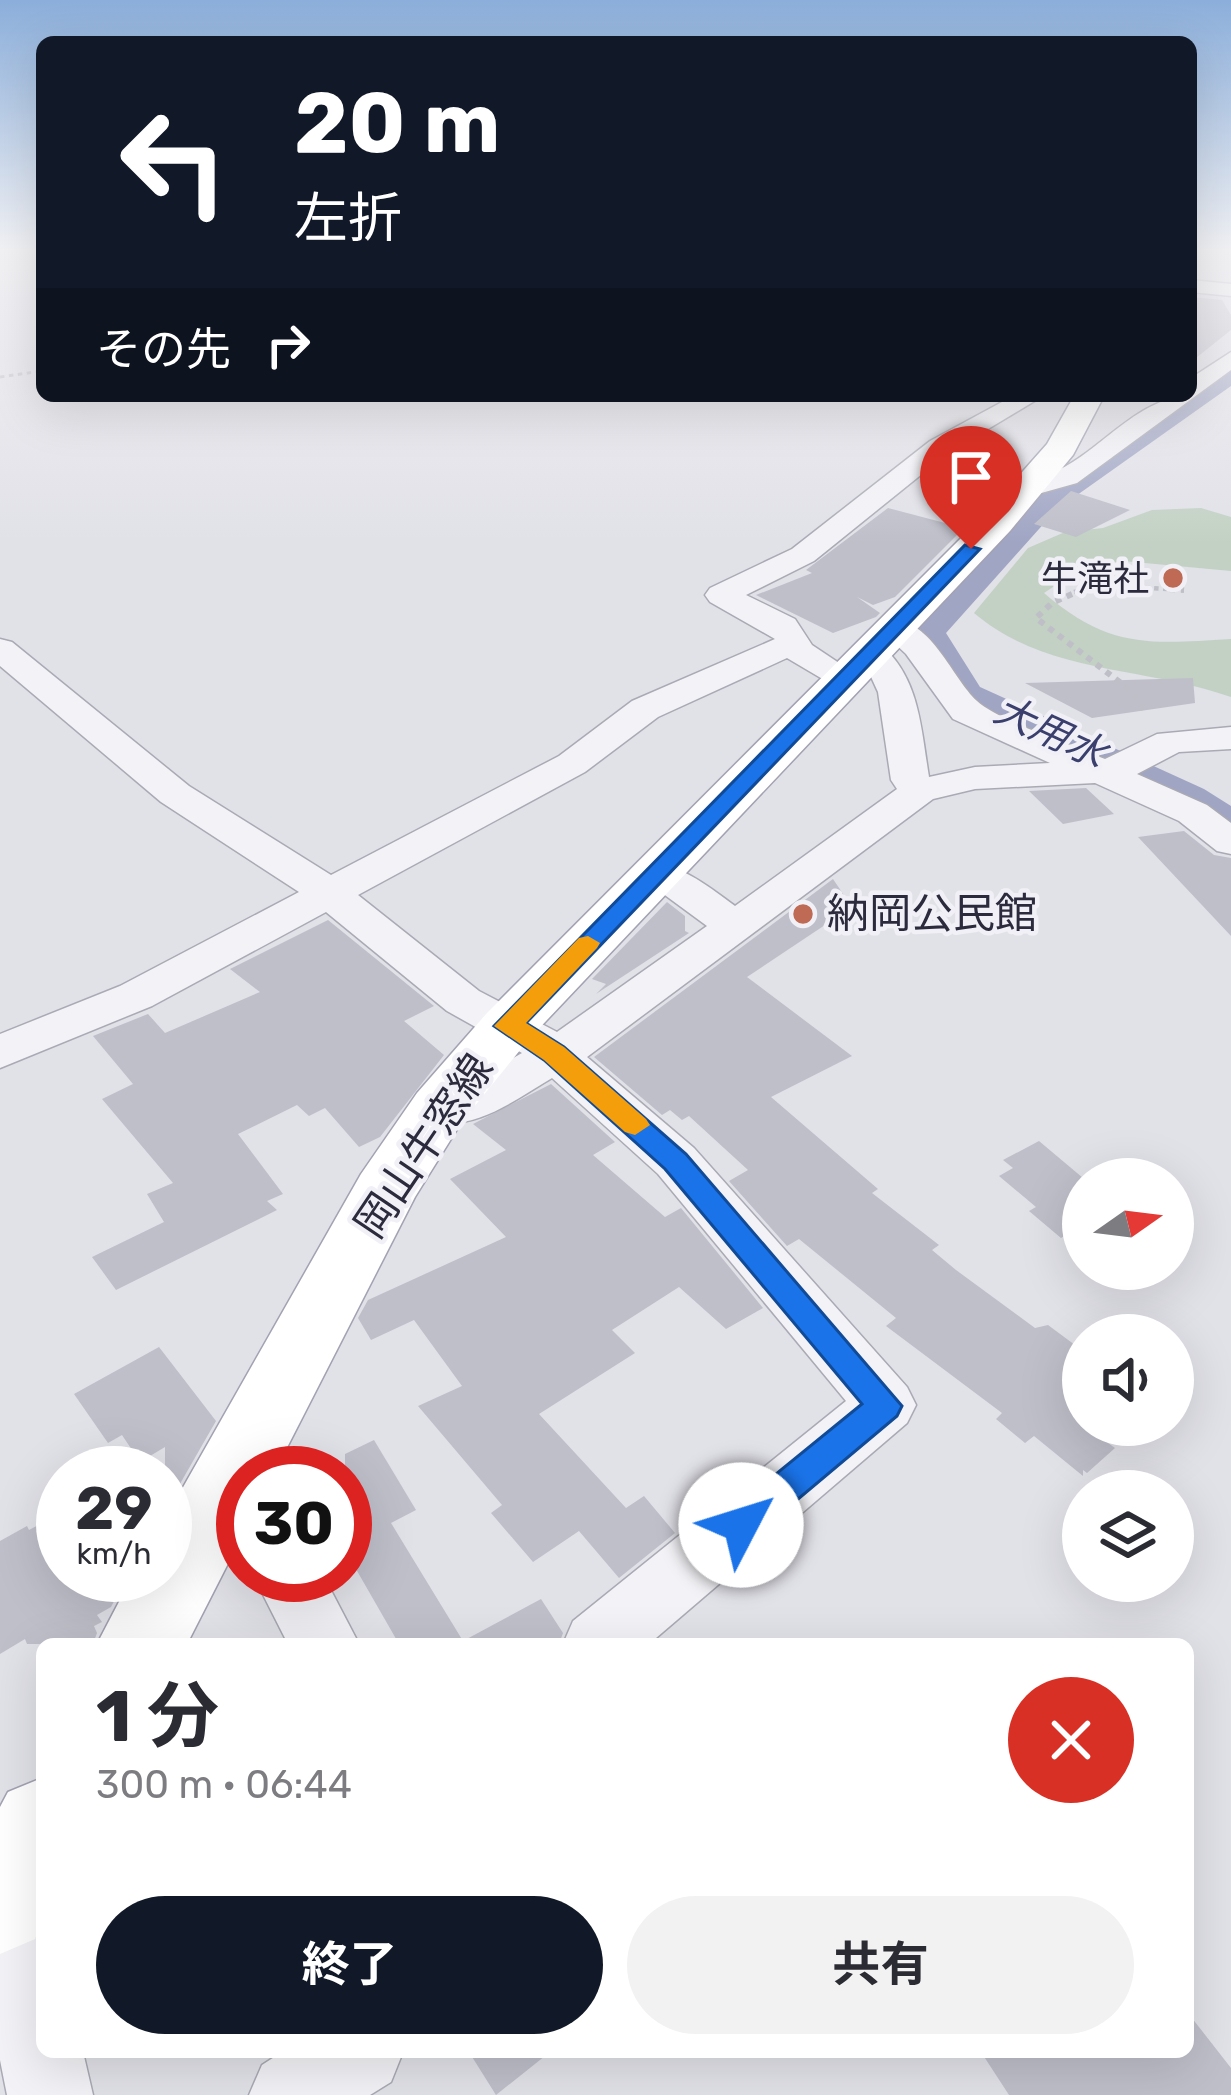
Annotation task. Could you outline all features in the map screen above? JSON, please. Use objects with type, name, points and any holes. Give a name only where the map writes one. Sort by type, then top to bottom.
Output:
[{"type":"main road","name":"岡山牛窓線","points":[[259,1446],[386,1191],[440,1108],[531,1040],[652,876],[1027,489],[1061,448],[1077,402]]},
{"type":"main road","name":"岡山牛窓線","points":[[145,1638],[216,1526]]},
{"type":"main road","points":[[0,1904],[36,1837]]},
{"type":"street","points":[[1197,395],[1231,359]]},
{"type":"street","points":[[791,644],[792,637],[783,626],[721,595],[803,555],[939,447],[1020,402]]},
{"type":"street","points":[[1027,489],[1066,477],[1186,402]]},
{"type":"street","points":[[0,1052],[136,996],[572,764],[645,709],[791,644],[868,652],[918,647],[966,711],[1118,768],[1231,842]]},
{"type":"street","points":[[0,649],[175,794],[327,891],[463,1001],[531,1040],[676,1161],[885,1406],[605,1638]]},
{"type":"street","points":[[868,652],[879,658],[894,687],[910,780],[920,791]]},
{"type":"street","points":[[531,1040],[738,928],[920,791],[975,778],[1118,768],[1171,742],[1231,738]]},
{"type":"street","points":[[652,876],[673,881],[738,928]]},
{"type":"street","points":[[301,1602],[321,1638]]},
{"type":"street","points":[[0,1963],[24,1973],[36,2029]]},
{"type":"street","points":[[42,2058],[50,2095]]},
{"type":"street","points":[[292,2095],[351,2058]]},
{"type":"path","points":[[0,377],[36,372]]},
{"type":"path","points":[[1171,742],[1130,690],[1036,618],[1050,602],[1085,585],[1184,590]]},
{"type":"green space","points":[[1201,508],[1231,517],[1231,571],[1123,561],[1083,567],[1044,593],[1089,625],[1132,639],[1231,639],[1231,697],[1065,659],[1002,633],[974,613],[1028,548],[1065,532],[1103,528],[1152,510]]},
{"type":"building","points":[[1071,491],[1130,510],[1076,537],[1034,524]]},
{"type":"building","points":[[888,508],[964,528],[895,597],[873,605],[857,597],[880,613],[876,617],[833,633],[756,595],[812,573],[806,570]]},
{"type":"building","points":[[1193,678],[1195,703],[1092,718],[1025,683]]},
{"type":"building","points":[[1086,788],[1114,814],[1063,824],[1029,791]]},
{"type":"building","points":[[1184,831],[1214,855],[1231,858],[1231,936],[1138,837]]},
{"type":"building","points":[[833,879],[852,907],[747,977],[852,1056],[771,1097],[878,1189],[872,1193],[939,1245],[932,1250],[956,1270],[1035,1328],[1048,1325],[1062,1335],[1062,1446],[1115,1448],[1090,1470],[1076,1470],[1034,1436],[1025,1443],[996,1419],[1002,1413],[886,1326],[896,1318],[799,1239],[787,1246],[729,1181],[748,1170],[689,1116],[682,1120],[670,1110],[662,1115],[594,1057]]},
{"type":"building","points":[[667,902],[685,916],[689,933],[596,994],[606,984],[592,979]]},
{"type":"building","points":[[328,920],[434,1006],[404,1021],[444,1055],[380,1137],[359,1147],[325,1108],[309,1116],[297,1105],[238,1134],[283,1194],[267,1201],[277,1210],[116,1290],[92,1257],[164,1222],[147,1194],[173,1183],[102,1099],[133,1084],[93,1036],[148,1014],[165,1033],[260,992],[230,969]]},
{"type":"building","points":[[551,1084],[615,1142],[593,1155],[665,1217],[681,1208],[763,1308],[726,1329],[679,1287],[612,1330],[635,1353],[539,1414],[626,1508],[644,1496],[675,1533],[619,1578],[579,1531],[533,1562],[491,1513],[502,1505],[418,1406],[462,1386],[414,1320],[371,1340],[358,1318],[368,1300],[506,1237],[450,1179],[506,1150],[473,1124]]},
{"type":"building","points":[[1039,1141],[1062,1160],[1062,1237],[1029,1211],[1036,1207],[999,1176],[1013,1168],[1003,1160]]},
{"type":"building","points":[[159,1347],[216,1421],[192,1463],[192,1446],[129,1446],[122,1435],[108,1443],[74,1394]]},
{"type":"building","points":[[374,1440],[416,1510],[391,1523],[461,1638],[396,1638],[372,1597],[372,1446],[362,1446]]},
{"type":"building","points":[[27,1526],[29,1530],[36,1526],[36,1602],[114,1602],[97,1615],[102,1622],[94,1626],[95,1638],[36,1638],[36,1644],[27,1644],[25,1639],[0,1654],[0,1541]]},
{"type":"building","points":[[541,1599],[563,1633],[561,1638],[469,1638]]},
{"type":"building","points":[[1194,2021],[1231,2068],[1231,2095],[1009,2095],[985,2058],[1194,2058]]},
{"type":"building","points":[[473,2058],[542,2058],[496,2095]]},
{"type":"waterway","name":"大用水","points":[[1197,399],[1231,375]]},
{"type":"waterway","name":"大用水","points":[[1192,402],[1046,504],[929,632],[967,694],[1190,797],[1231,824]]},
{"type":"slow traffic","points":[[588,943],[508,1026],[529,1034],[635,1125]]},
{"type":"place","name":"牛滝社","points":[[1173,578]]},
{"type":"place","name":"納岡公民館","points":[[803,914]]},
{"type":"route","points":[[741,1525],[885,1406],[676,1161],[554,1054],[529,1034],[508,1026],[971,549]]}]
